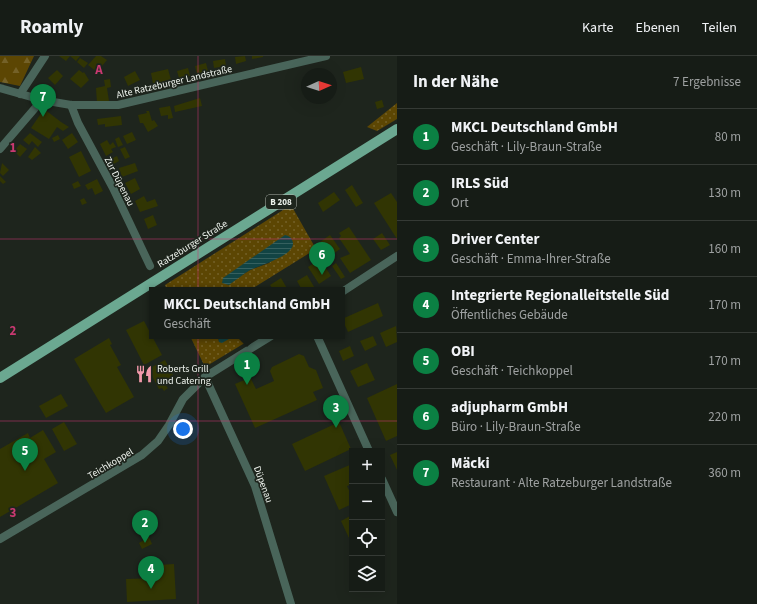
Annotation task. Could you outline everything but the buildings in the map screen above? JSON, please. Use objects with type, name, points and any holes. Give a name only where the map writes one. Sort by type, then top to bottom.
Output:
[{"type":"main road","name":"Ratzeburger Straße","points":[[0,378],[397,129]]},
{"type":"street","points":[[20,94],[45,56]]},
{"type":"street","name":"Alte Ratzeburger Landstraße","points":[[0,88],[42,100],[71,105],[118,105],[326,56]]},
{"type":"street","points":[[0,149],[42,100]]},
{"type":"street","name":"Zur Düpenau","points":[[71,105],[78,123],[113,188],[150,266]]},
{"type":"street","points":[[345,290],[397,256]]},
{"type":"street","name":"Teichkoppel","points":[[0,539],[142,455],[158,442],[183,399],[205,377],[266,339]]},
{"type":"street","points":[[318,339],[368,448]]},
{"type":"street","name":"Düpenau","points":[[205,377],[256,486],[291,604]]},
{"type":"street","points":[[384,484],[397,512]]},
{"type":"green space","points":[[0,56],[34,56],[20,86],[0,82]]},
{"type":"green space","points":[[397,103],[397,119],[377,131],[367,127]]},
{"type":"green space","points":[[291,205],[316,249],[255,287],[166,287],[165,285]],"holes":[[[292,240],[269,263],[250,270],[229,284]]]},
{"type":"green space","points":[[191,339],[218,339],[219,342],[226,339],[251,339],[205,367]]},
{"type":"water","points":[[285,235],[292,239],[293,243],[292,248],[288,252],[276,260],[250,270],[229,285],[222,283],[223,278]]},
{"type":"water","points":[[218,339],[229,339],[222,343],[219,342]]},
{"type":"place","name":"Mäcki","points":[[43,117]]},
{"type":"place","name":"adjupharm GmbH","points":[[322,275]]},
{"type":"place","name":"Roberts Grill und Catering","points":[[144,374]]},
{"type":"place","name":"MKCL Deutschland GmbH","points":[[247,385]]},
{"type":"place","name":"Driver Center","points":[[336,428]]},
{"type":"place","name":"OBI","points":[[25,471]]},
{"type":"place","name":"IRLS Süd","points":[[145,543]]},
{"type":"place","name":"Integrierte Regionalleitstelle Süd","points":[[151,589]]}]
